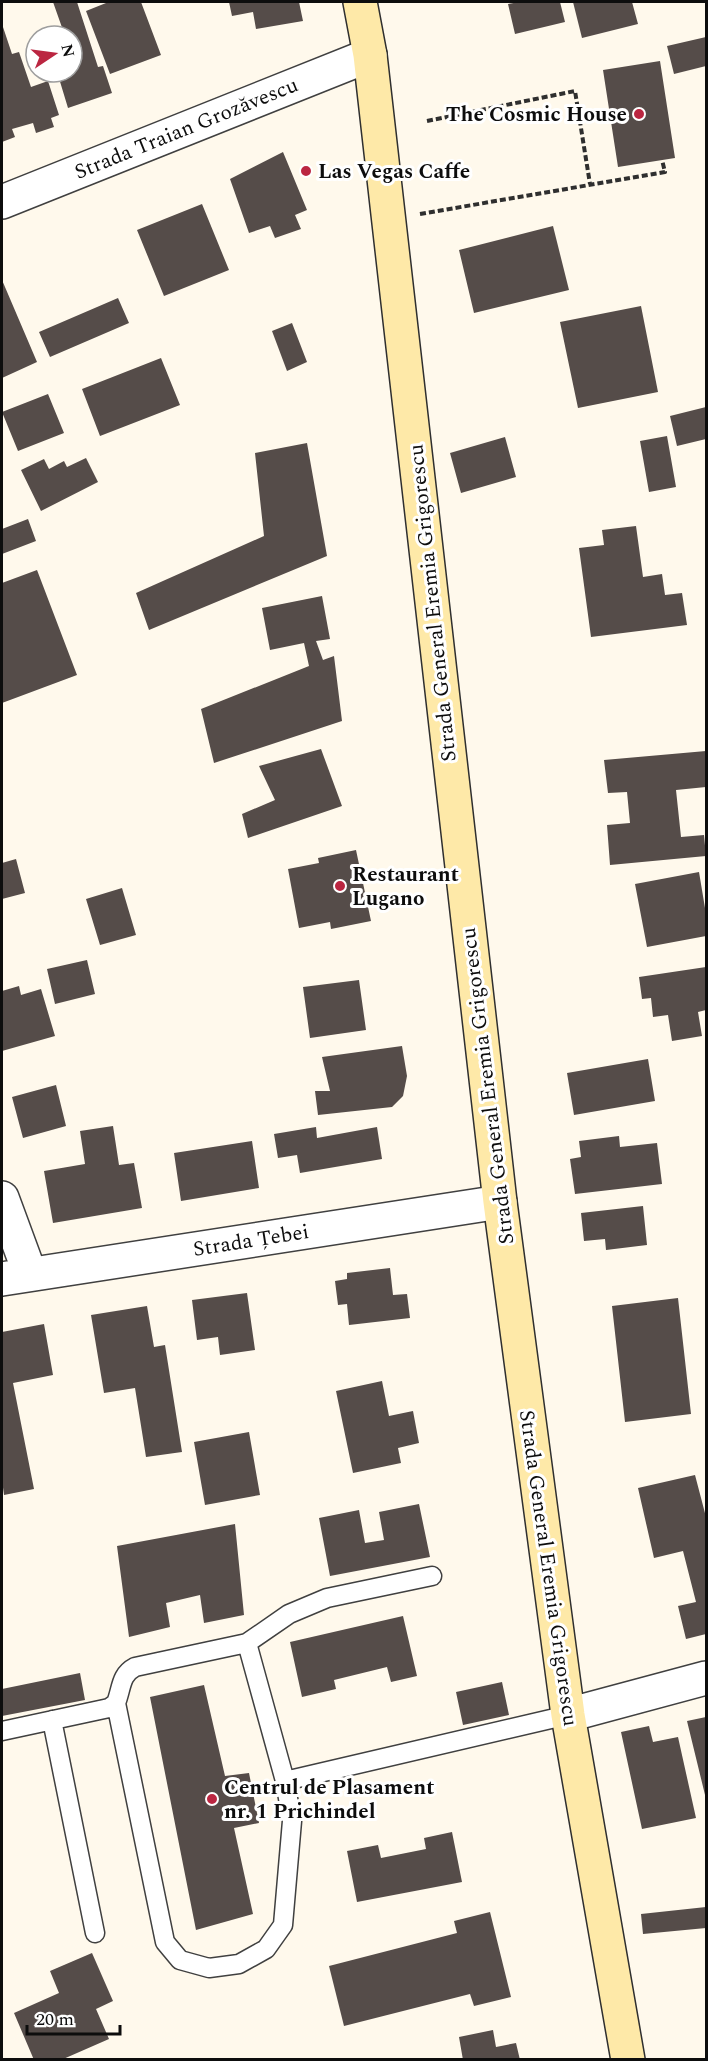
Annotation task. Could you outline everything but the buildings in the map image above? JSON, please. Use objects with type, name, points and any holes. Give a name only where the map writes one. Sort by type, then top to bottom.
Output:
[{"type":"main road","name":"Strada General Eremia Grigorescu","points":[[360,2],[370,55],[500,1202],[568,1714],[628,2060]]},
{"type":"street","name":"Strada Traian Grozăvescu","points":[[2,202],[370,55]]},
{"type":"street","points":[[2,1198],[16,1276]]},
{"type":"street","name":"Strada Țebei","points":[[16,1276],[500,1202]]},
{"type":"street","points":[[568,1714],[706,1678]]},
{"type":"lane","points":[[248,1643],[285,1781],[292,1821],[283,1925],[266,1949],[239,1964],[209,1968],[180,1960],[165,1942],[117,1703],[123,1678],[135,1667],[248,1643],[289,1614],[327,1598],[432,1576]]},
{"type":"lane","points":[[2,1731],[108,1708],[117,1703]]},
{"type":"lane","points":[[285,1781],[568,1714]]},
{"type":"lane","points":[[52,1720],[95,1933]]},
{"type":"path","points":[[427,121],[575,91],[590,184]]},
{"type":"path","points":[[414,214],[665,172],[662,160]]},
{"type":"place","name":"The Cosmic House","points":[[639,114]]},
{"type":"place","name":"Las Vegas Caffe","points":[[306,171]]},
{"type":"place","name":"Restaurant Lugano","points":[[340,886]]},
{"type":"place","name":"Centrul de Plasament nr. 1 Prichindel","points":[[212,1799]]}]
